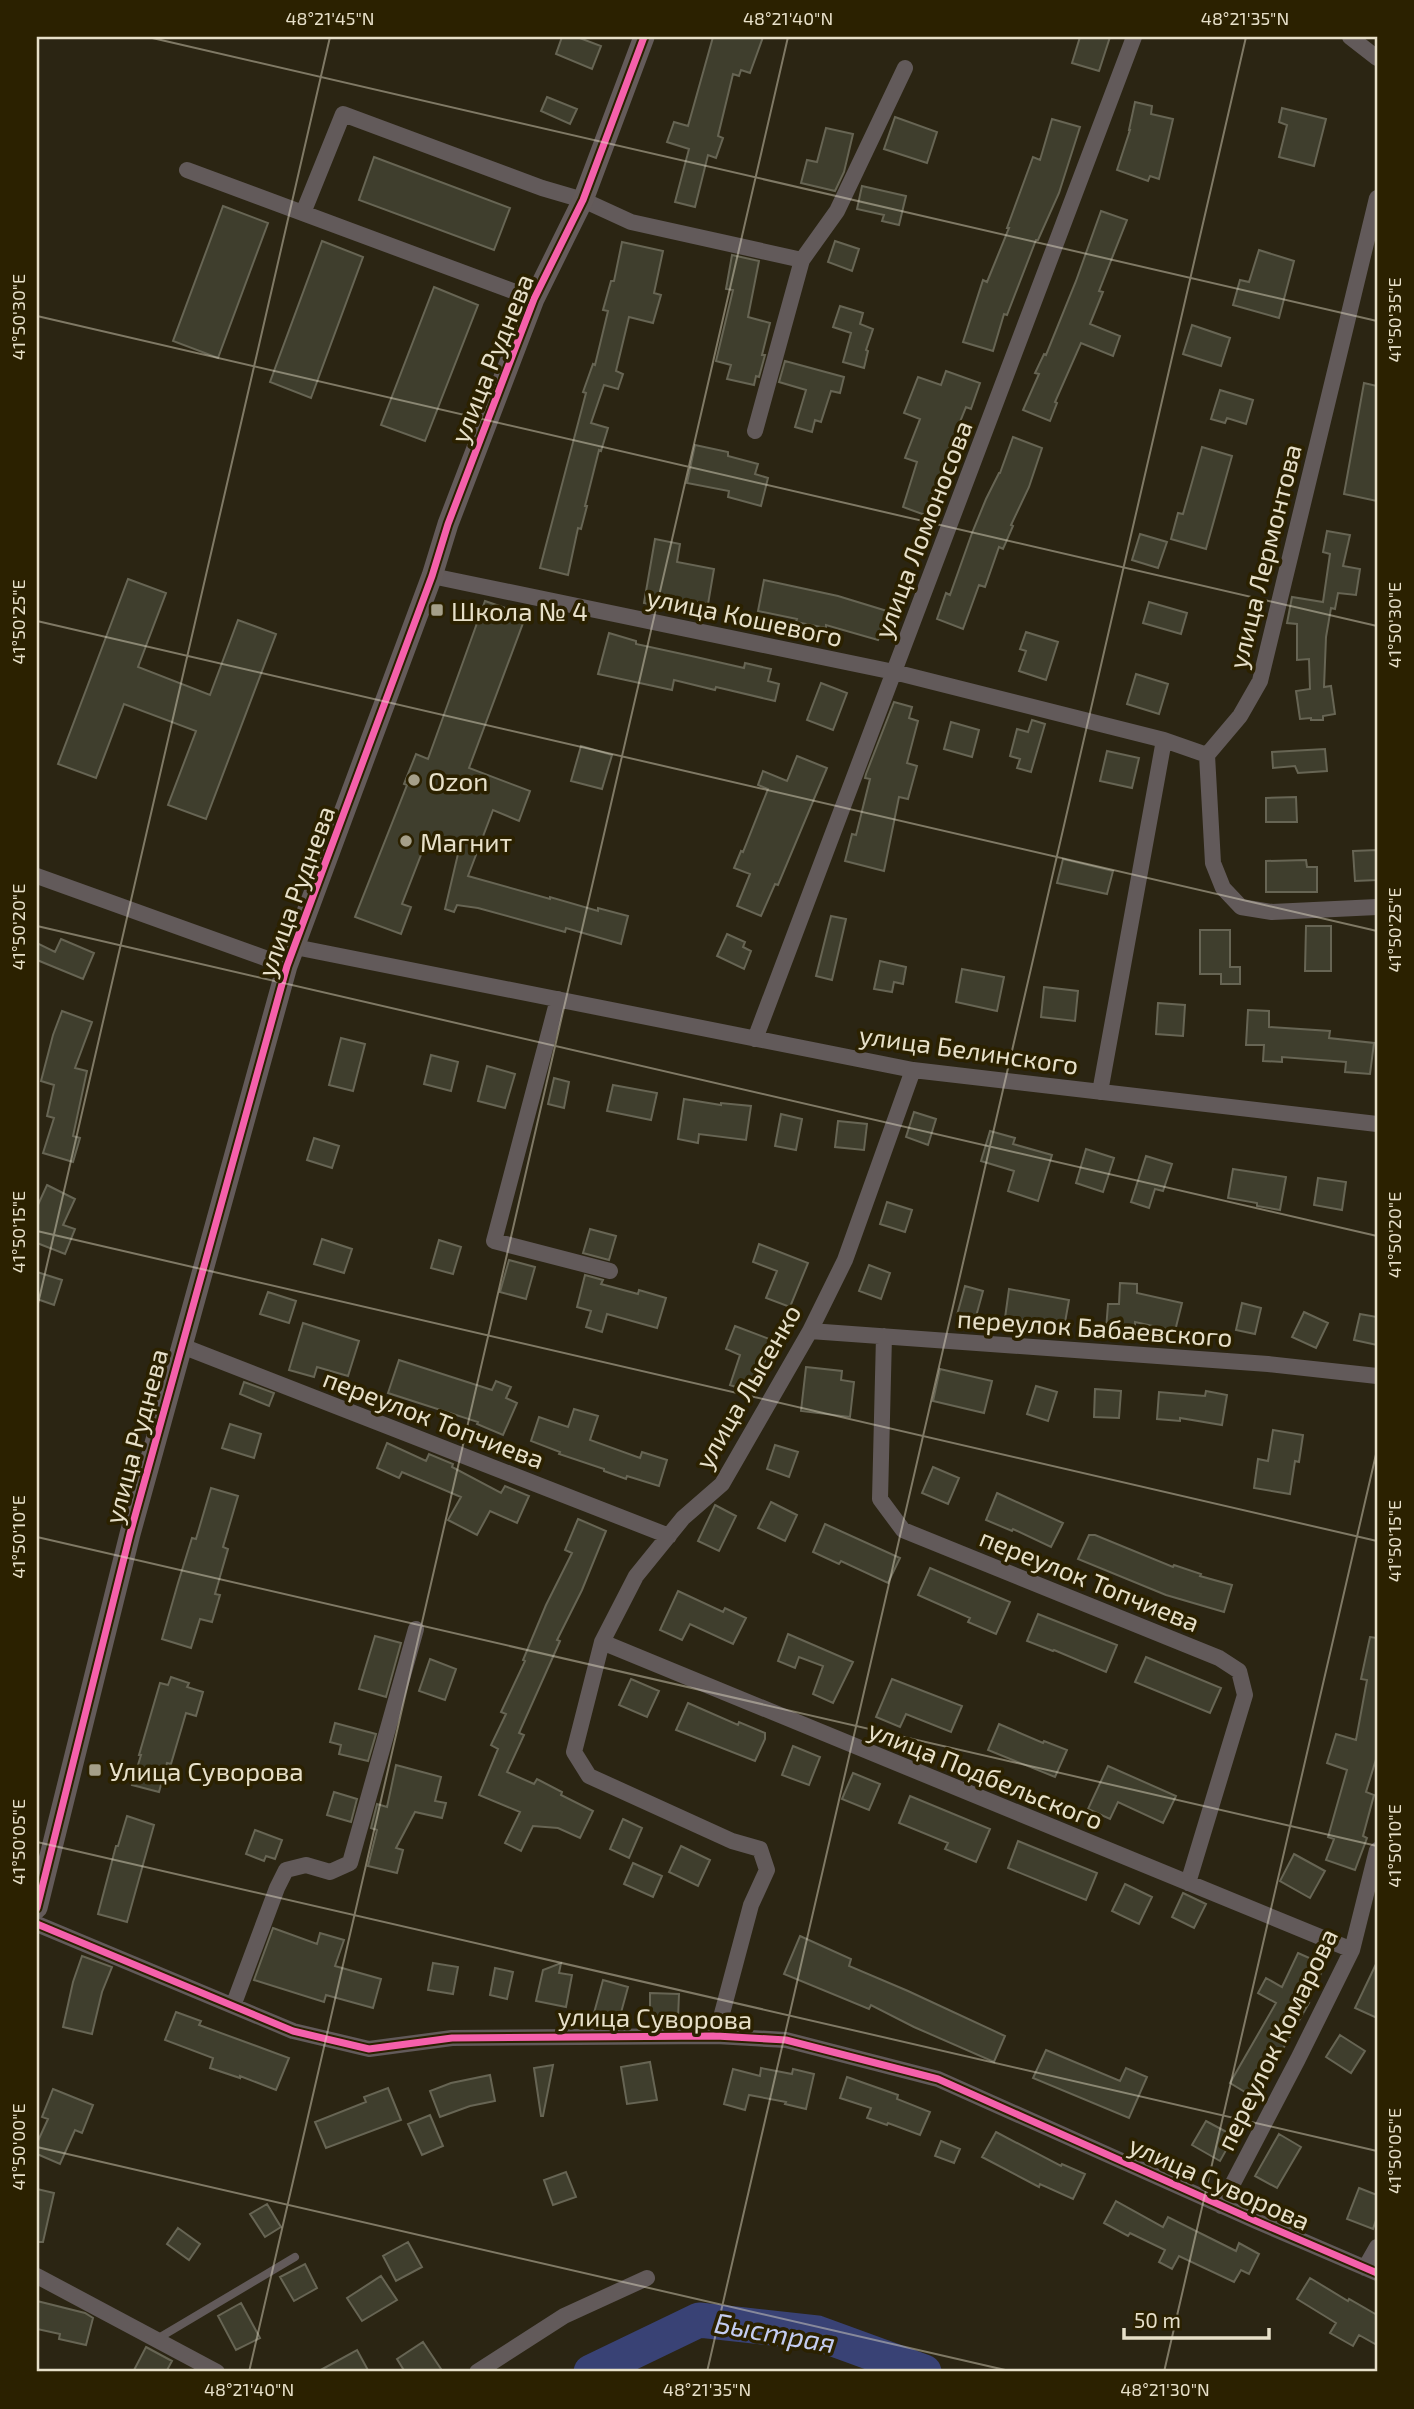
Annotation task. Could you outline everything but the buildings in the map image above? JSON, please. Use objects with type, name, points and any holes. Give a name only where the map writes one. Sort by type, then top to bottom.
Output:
[{"type":"street","name":"улица Руднева","points":[[37,1909],[130,1534],[291,956],[432,576],[448,524],[534,299],[583,200],[644,37]]},
{"type":"street","name":"улица Ломоносова","points":[[755,1039],[1134,37]]},
{"type":"street","points":[[1350,37],[1377,58]]},
{"type":"street","points":[[755,431],[802,260],[837,211],[905,68]]},
{"type":"street","points":[[303,213],[343,114],[542,188],[583,200],[631,222],[802,260]]},
{"type":"street","points":[[187,170],[534,299]]},
{"type":"street","name":"улица Лермонтова","points":[[1207,755],[1240,716],[1260,681],[1377,198]]},
{"type":"street","name":"улица Кошевого","points":[[432,576],[894,672],[1164,740],[1207,755]]},
{"type":"street","points":[[1100,1092],[1164,740]]},
{"type":"street","points":[[1207,755],[1213,863],[1223,888],[1241,908],[1272,912],[1377,907]]},
{"type":"street","name":"улица Белинского","points":[[37,876],[291,956],[558,999],[913,1070],[1377,1124]]},
{"type":"street","points":[[558,999],[494,1241],[610,1271]]},
{"type":"street","name":"улица Лысенко","points":[[716,2036],[751,1905],[767,1870],[760,1849],[732,1841],[589,1776],[574,1752],[602,1642],[636,1576],[683,1518],[722,1484],[810,1331],[845,1261],[913,1070]]},
{"type":"street","name":"переулок Бабаевского","points":[[810,1331],[1268,1364],[1377,1376]]},
{"type":"street","name":"переулок Топчиева","points":[[884,1336],[880,1499],[904,1530],[1219,1658],[1239,1671],[1245,1695],[1188,1883]]},
{"type":"street","name":"переулок Топчиева","points":[[182,1346],[669,1536]]},
{"type":"street","points":[[233,2006],[286,1870],[306,1865],[330,1872],[350,1863],[416,1629]]},
{"type":"street","name":"улица Подбельского","points":[[602,1642],[1352,1950]]},
{"type":"street","name":"переулок Комарова","points":[[1221,2206],[1352,1950],[1377,1850]]},
{"type":"street","name":"улица Суворова","points":[[37,1924],[293,2031],[369,2049],[452,2038],[716,2036],[786,2040],[938,2079],[1371,2270]]},
{"type":"street","points":[[1371,2270],[1377,2246]]},
{"type":"street","points":[[37,2276],[217,2372]]},
{"type":"street","points":[[477,2372],[564,2316],[647,2278]]},
{"type":"lane","points":[[157,2339],[295,2257]]},
{"type":"waterway","name":"Быстрая","points":[[591,2372],[699,2320],[817,2333],[924,2372]]},
{"type":"cycle path","points":[[37,1908],[130,1534],[287,966],[432,576],[448,524],[534,299],[583,200],[644,37]]},
{"type":"cycle path","points":[[37,1924],[293,2031],[369,2049],[452,2038],[716,2036],[786,2040],[938,2079],[1377,2273]]},
{"type":"place","name":"Школа № 4","points":[[437,610]]},
{"type":"place","name":"Ozon","points":[[414,780]]},
{"type":"place","name":"Магнит","points":[[406,841]]},
{"type":"place","name":"Улица Суворова","points":[[95,1770]]}]
